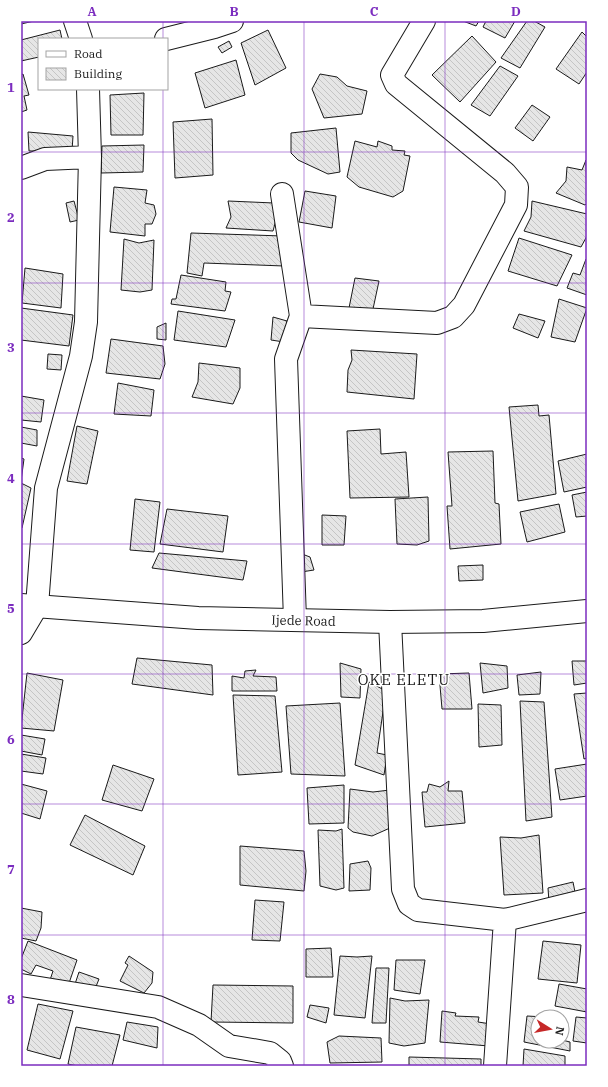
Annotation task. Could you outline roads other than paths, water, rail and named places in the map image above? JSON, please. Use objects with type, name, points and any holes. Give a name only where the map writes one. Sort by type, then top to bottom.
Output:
[{"type":"street","points":[[75,21],[81,38]]},
{"type":"street","points":[[168,38],[232,21]]},
{"type":"street","points":[[301,316],[438,323],[453,317],[464,305],[516,205],[516,187],[506,173],[396,84],[392,75],[424,21]]},
{"type":"street","points":[[21,633],[29,605],[46,488],[81,356],[86,322],[90,157],[88,90]]},
{"type":"street","points":[[21,168],[45,159],[90,157]]},
{"type":"street","points":[[282,194],[301,316],[286,359],[295,620]]},
{"type":"street","name":"Ijede Road","points":[[29,605],[198,618],[390,622],[483,621],[587,611]]},
{"type":"street","points":[[390,622],[403,889],[409,904],[418,910],[504,920],[587,900]]},
{"type":"street","points":[[495,1066],[504,920]]},
{"type":"street","points":[[21,985],[158,1007],[199,1025],[229,1046],[270,1053],[280,1061],[282,1066]]},
{"type":"district","name":"OKE ELETU","points":[[404,680]]}]
